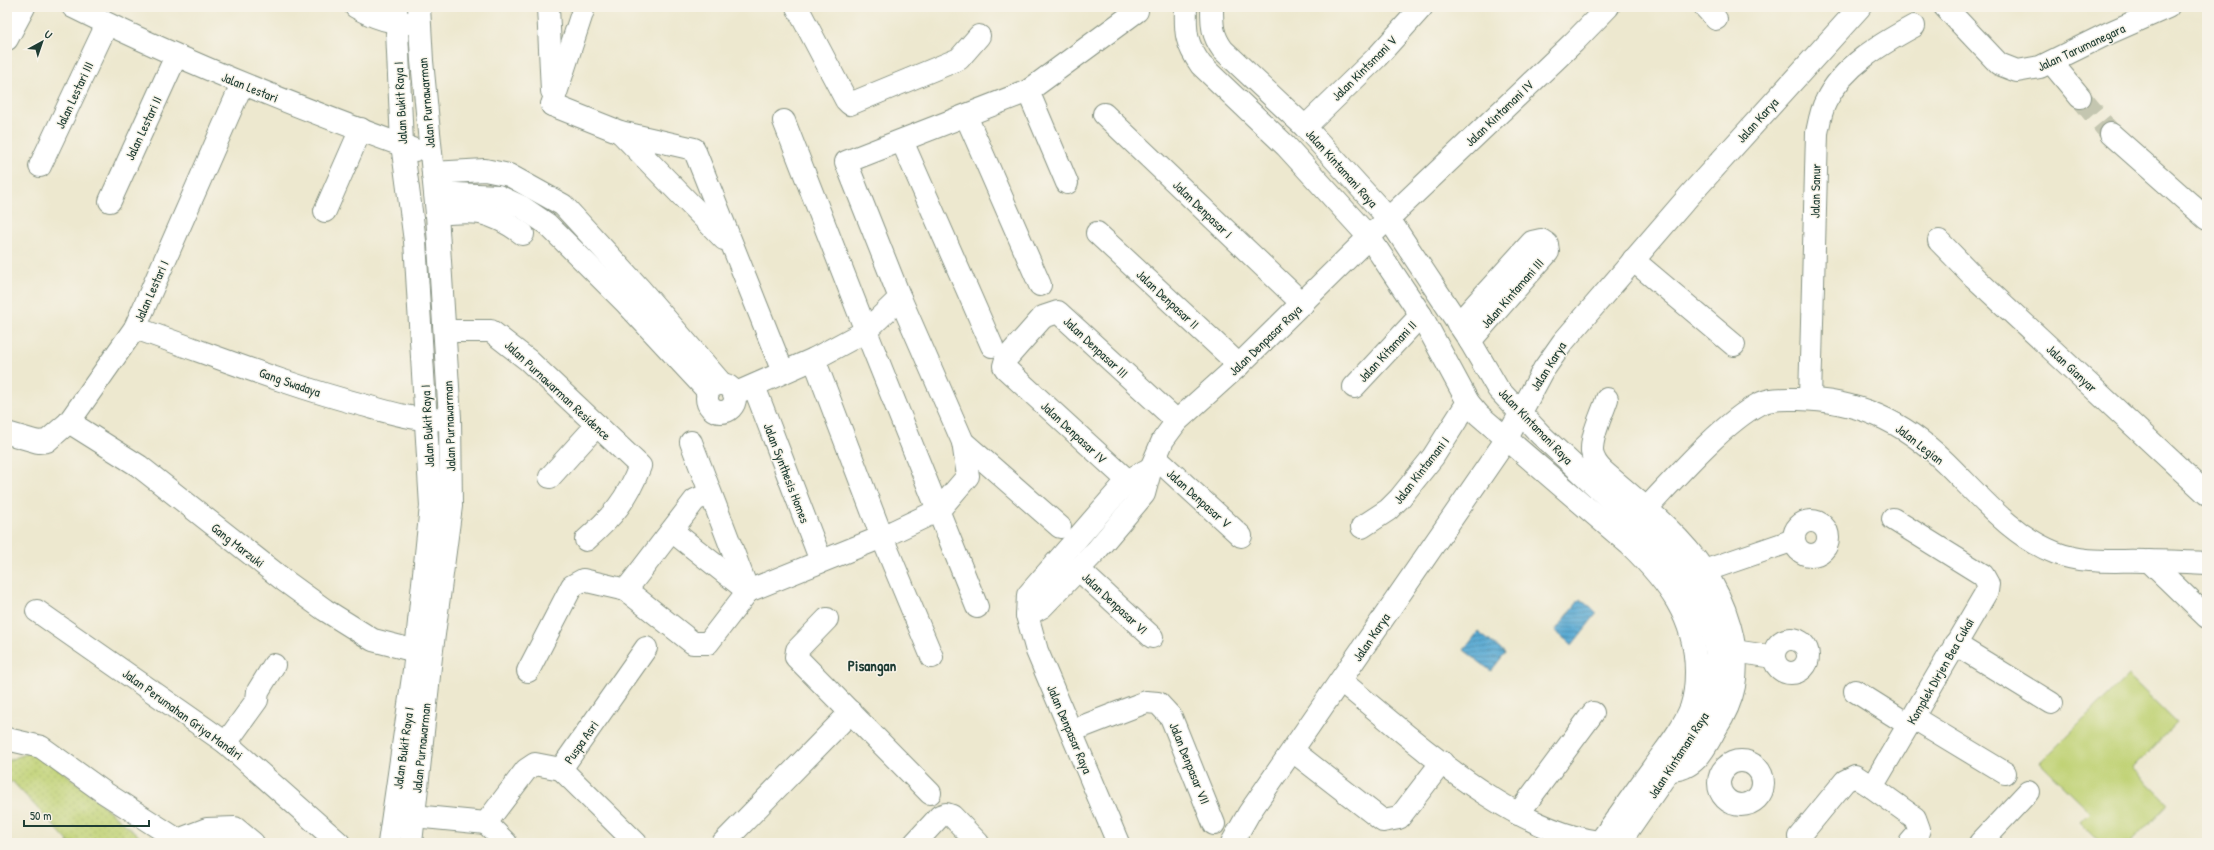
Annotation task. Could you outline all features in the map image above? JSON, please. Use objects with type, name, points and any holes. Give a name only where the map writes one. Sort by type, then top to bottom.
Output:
[{"type":"street","points":[[7,39],[24,7]]},
{"type":"street","name":"Jalan Lestari","points":[[73,7],[176,56],[242,84],[361,129],[424,169]]},
{"type":"street","points":[[356,7],[370,15],[396,14],[401,23],[419,15]]},
{"type":"street","points":[[548,7],[552,105]]},
{"type":"street","points":[[552,105],[584,7]]},
{"type":"street","name":"Jalan Kintamani Raya","points":[[1186,7],[1185,32],[1190,50],[1202,65],[1286,146],[1369,237],[1421,315],[1468,402],[1479,415],[1506,440],[1593,511],[1630,544],[1651,566],[1679,602],[1695,651],[1694,697],[1685,721],[1661,770]]},
{"type":"street","name":"Jalan Kintsmani V","points":[[1305,127],[1377,57],[1422,7]]},
{"type":"street","name":"Jalan Kintamani IV","points":[[1389,219],[1574,42],[1608,7]]},
{"type":"street","name":"Jalan Karya","points":[[1232,843],[1249,813],[1506,440],[1544,369],[1562,342],[1688,196],[1860,7]]},
{"type":"street","name":"Jalan Tarumanegara","points":[[1945,7],[1984,50],[2004,68],[2024,71],[2051,62],[2109,33],[2168,7]]},
{"type":"street","points":[[804,9],[846,100],[850,104],[959,59],[979,36]]},
{"type":"street","points":[[968,476],[963,442],[900,298],[846,162],[1028,92],[1137,11]]},
{"type":"street","name":"Jalan Bukit Raya I","points":[[396,14],[424,169],[415,241],[439,419]]},
{"type":"street","name":"Jalan Purnawarman","points":[[411,843],[414,816],[421,667],[451,506],[439,419],[445,331],[424,169],[419,15]]},
{"type":"street","points":[[1185,32],[1212,17]]},
{"type":"street","name":"Jalan Kintamani Raya","points":[[1212,17],[1215,39],[1223,50],[1305,127],[1389,219],[1464,332],[1498,389],[1520,414],[1667,557],[1690,586],[1702,607],[1712,630],[1717,654],[1716,684],[1713,700],[1704,718],[1661,770]]},
{"type":"street","name":"Jalan Lestari III","points":[[40,166],[107,24]]},
{"type":"street","name":"Jalan Sanur","points":[[1810,399],[1817,133],[1825,101],[1838,82],[1852,68],[1872,52],[1914,26]]},
{"type":"street","name":"Jalan Lestari II","points":[[110,201],[176,56]]},
{"type":"street","points":[[2051,62],[2080,97]]},
{"type":"street","name":"Jalan Lestari I","points":[[7,433],[38,442],[47,441],[69,422],[135,328],[242,84]]},
{"type":"street","points":[[1028,92],[1067,183]]},
{"type":"street","points":[[552,105],[620,132],[694,149],[782,372]]},
{"type":"street","name":"Jalan Denpasar I","points":[[1104,114],[1303,304]]},
{"type":"street","points":[[966,116],[1040,285]]},
{"type":"street","points":[[784,121],[866,332],[977,607]]},
{"type":"street","points":[[325,211],[361,129]]},
{"type":"street","points":[[620,132],[731,246]]},
{"type":"street","points":[[2111,134],[2207,218]]},
{"type":"street","points":[[902,141],[992,346]]},
{"type":"street","points":[[424,169],[486,170],[509,175],[528,184],[563,205],[633,296]]},
{"type":"street","points":[[424,169],[498,196],[522,207],[547,224],[633,296],[730,389],[782,372],[814,359],[866,332],[900,298]]},
{"type":"street","points":[[424,169],[482,212],[509,224],[523,234]]},
{"type":"street","points":[[547,224],[563,205]]},
{"type":"street","name":"Jalan Denpasar Raya","points":[[1027,615],[1042,607],[1078,569],[1154,464],[1163,440],[1177,421],[1239,365],[1389,219]]},
{"type":"street","name":"Jalan Denpasar II","points":[[1097,233],[1239,365]]},
{"type":"street","name":"Jalan Gianyar","points":[[1939,241],[1974,276],[2207,494]]},
{"type":"street","name":"Jalan Kintamani III","points":[[1464,332],[1548,252],[1547,244]]},
{"type":"street","points":[[1634,260],[1734,345]]},
{"type":"street","name":"Jalan Denpasar III","points":[[1006,369],[1004,366],[1006,359],[1043,317],[1058,312],[1177,421]]},
{"type":"street","name":"Jalan Kitamani II","points":[[1354,387],[1421,315]]},
{"type":"street","name":"Gang Swadaya","points":[[135,328],[332,397],[385,411],[439,419]]},
{"type":"street","name":"Jalan Purnawarman Residence","points":[[445,331],[491,331],[528,360],[640,466],[631,490],[616,511],[586,540]]},
{"type":"street","points":[[814,359],[882,537],[932,657]]},
{"type":"street","name":"Jalan Denpasar IV","points":[[1006,369],[1136,488]]},
{"type":"street","name":"Jalan Synthesis Homes","points":[[730,389],[821,561]]},
{"type":"street","points":[[1341,681],[1442,762],[1518,814],[1562,834],[1606,843],[1661,770],[1690,765],[1700,756],[1729,704],[1734,685],[1734,651],[1724,607],[1704,571],[1681,543],[1646,508],[1603,471],[1592,453],[1593,442],[1607,399]]},
{"type":"street","name":"Jalan Legian","points":[[1646,508],[1720,435],[1750,410],[1770,401],[1810,399],[1860,407],[1882,416],[1937,454],[2003,519],[2021,534],[2057,554],[2076,558],[2207,563]]},
{"type":"street","name":"Jalan Kintamani I","points":[[1362,527],[1388,510],[1400,498],[1433,457],[1468,402]]},
{"type":"street","name":"Gang Marzuki","points":[[69,422],[139,466],[285,581],[325,610],[373,640],[421,667]]},
{"type":"street","points":[[550,477],[596,425]]},
{"type":"street","points":[[691,442],[709,494],[748,591]]},
{"type":"street","points":[[963,442],[1060,527]]},
{"type":"street","name":"Jalan Denpasar V","points":[[1154,464],[1241,536]]},
{"type":"street","points":[[528,671],[572,586],[577,581],[583,580],[626,590],[693,643],[708,643],[748,591],[882,537],[939,510],[968,476],[1000,474]]},
{"type":"street","name":"Jalan Denpasar Raya","points":[[1118,843],[1037,651],[1027,615],[1028,595],[1136,488]]},
{"type":"street","points":[[626,590],[672,532],[695,500],[709,494]]},
{"type":"street","name":"Komplek Dirjen Bea Cukai","points":[[1872,787],[1987,591],[1988,584],[1983,575],[1893,519]]},
{"type":"street","points":[[672,532],[748,591]]},
{"type":"street","points":[[1704,571],[1794,540]]},
{"type":"street","points":[[2149,561],[2207,617]]},
{"type":"street","name":"Jalan Denpasar VI","points":[[1078,569],[1152,637]]},
{"type":"street","name":"Jalan Perumahan Griya Mandiri","points":[[37,611],[226,743],[339,843]]},
{"type":"street","points":[[827,619],[797,650],[796,657],[930,793]]},
{"type":"street","points":[[1955,644],[2051,703]]},
{"type":"street","name":"Puspa Asri","points":[[486,823],[526,770],[535,764],[561,770],[646,648]]},
{"type":"street","points":[[1734,651],[1774,657]]},
{"type":"street","points":[[226,743],[257,700],[258,691],[274,665]]},
{"type":"street","name":"Jalan Bukit Raya I","points":[[389,843],[421,667]]},
{"type":"street","points":[[1855,691],[2005,773]]},
{"type":"street","name":"Jalan Denpasar VII","points":[[1071,731],[1146,702],[1158,704],[1171,717],[1214,824]]},
{"type":"street","points":[[723,843],[851,712]]},
{"type":"street","points":[[1518,814],[1593,713]]},
{"type":"street","points":[[7,739],[41,747],[105,793],[178,840],[207,829],[235,828],[253,843]]},
{"type":"street","points":[[1293,751],[1374,816],[1383,821],[1399,818],[1442,762]]},
{"type":"street","points":[[1700,756],[1724,769]]},
{"type":"street","points":[[561,770],[636,843]]},
{"type":"street","points":[[1799,837],[1845,781],[1855,776],[1915,818],[1919,829],[1917,835],[1910,843]]},
{"type":"street","points":[[1980,843],[2028,792]]},
{"type":"street","points":[[916,843],[940,816],[946,814],[952,816],[978,843]]},
{"type":"street","points":[[414,816],[486,823],[506,843]]},
{"type":"green space","points":[[2128,675],[2177,723],[2133,768],[2169,803],[2130,843],[2101,843],[2080,822],[2090,812],[2040,763]]},
{"type":"green space","points":[[36,750],[51,761],[147,843],[67,843],[68,841],[12,781],[7,786],[7,761]]},
{"type":"water","points":[[1580,599],[1597,613],[1572,645],[1555,631]]},
{"type":"water","points":[[1478,632],[1505,653],[1491,671],[1464,650]]},
{"type":"tunnel","points":[[2080,97],[2111,134]]},
{"type":"district","name":"Pisangan","points":[[872,666]]}]
